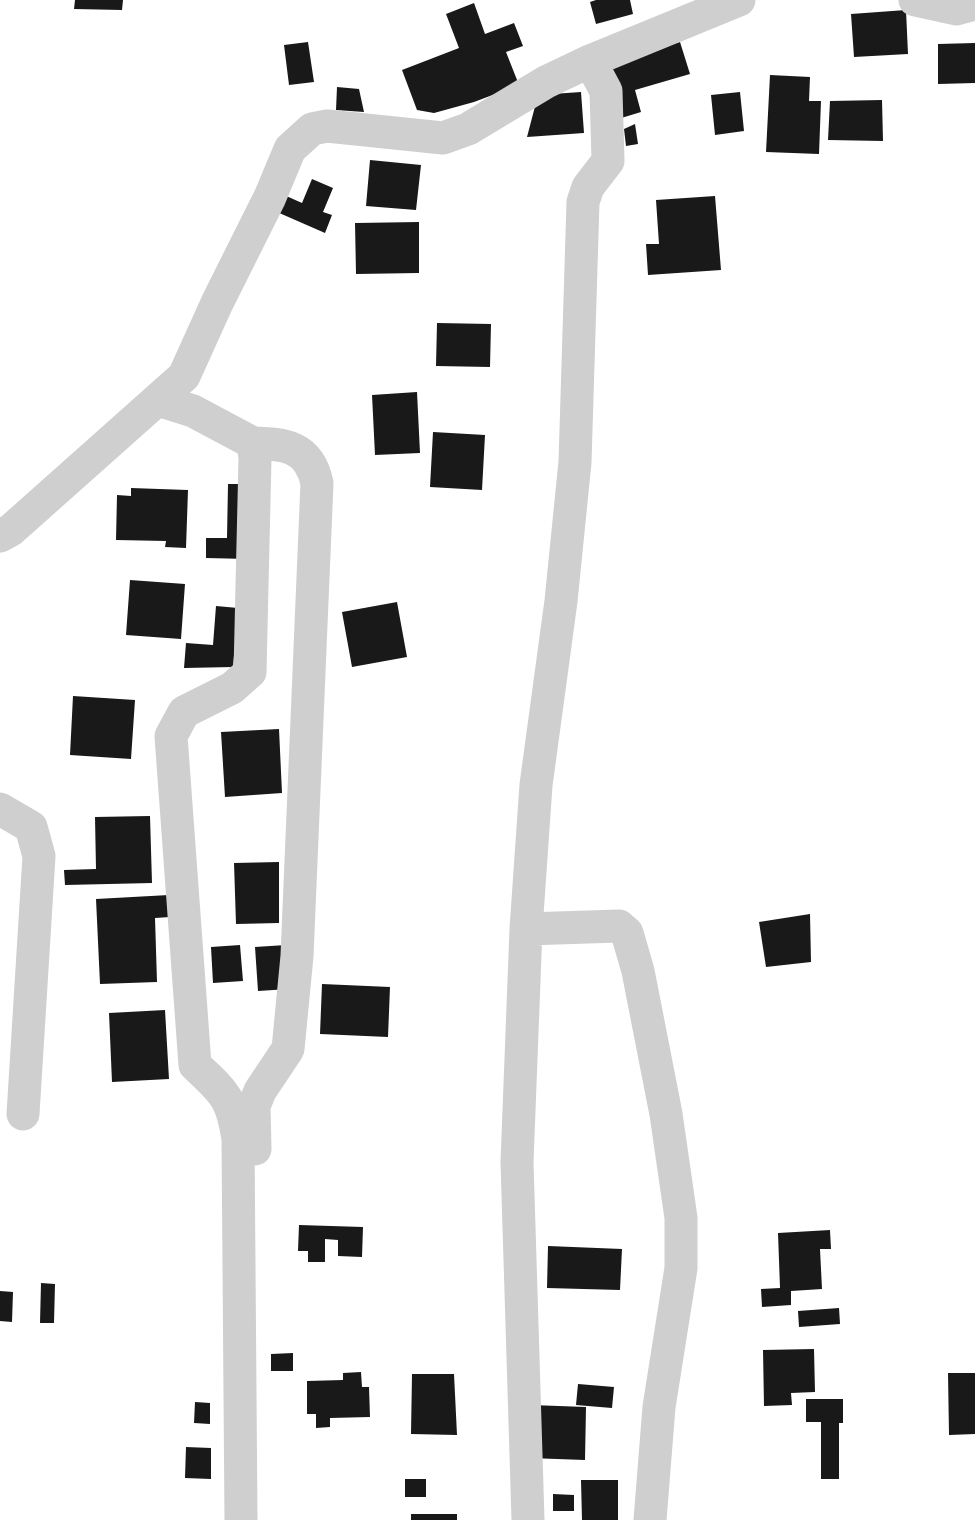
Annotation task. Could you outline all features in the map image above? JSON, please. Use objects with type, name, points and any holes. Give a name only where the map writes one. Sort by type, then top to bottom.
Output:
[{"type":"street","points":[[0,536],[11,530],[184,376],[217,303],[270,197],[290,149],[299,138],[312,129],[327,126],[443,138],[468,129],[546,82],[590,61],[738,0]]},
{"type":"street","points":[[915,0],[956,9],[975,4]]},
{"type":"street","points":[[528,1520],[517,1162],[526,929],[536,785],[561,601],[575,462],[583,202],[588,187],[608,160],[606,91],[590,61]]},
{"type":"street","points":[[158,400],[193,411],[253,443],[284,444],[292,448],[310,463],[317,483],[297,956],[291,1026],[288,1049],[260,1091],[254,1106],[259,1396],[257,1520]]},
{"type":"street","points":[[241,1520],[238,1139],[232,1107],[224,1093],[195,1065],[171,736],[184,712],[232,688],[250,672],[255,543],[253,443]]},
{"type":"street","points":[[0,809],[31,827],[39,856],[23,1114]]},
{"type":"street","points":[[526,929],[619,926],[627,933],[638,971],[666,1114],[681,1218],[681,1268],[659,1407],[651,1520]]},
{"type":"building","points":[[75,0],[123,0],[122,10],[74,9]]},
{"type":"building","points":[[630,0],[633,14],[596,24],[590,2]]},
{"type":"building","points":[[474,3],[485,34],[514,23],[523,46],[506,52],[519,85],[474,102],[434,113],[417,110],[402,70],[459,48],[446,14]]},
{"type":"building","points":[[906,10],[908,54],[854,57],[851,14]]},
{"type":"building","points":[[308,42],[314,82],[289,85],[284,45]]},
{"type":"building","points":[[680,42],[690,74],[635,90],[641,112],[618,119],[602,65]]},
{"type":"building","points":[[975,43],[975,83],[938,84],[938,44]]},
{"type":"building","points":[[770,75],[810,77],[809,101],[821,101],[819,154],[766,152]]},
{"type":"building","points":[[337,87],[359,89],[364,112],[336,110]]},
{"type":"building","points":[[581,92],[584,133],[527,137],[538,95]]},
{"type":"building","points":[[740,92],[744,131],[715,135],[711,95]]},
{"type":"building","points":[[882,100],[883,141],[828,140],[830,101]]},
{"type":"building","points":[[635,124],[638,144],[626,146],[624,129]]},
{"type":"building","points":[[370,160],[421,165],[416,210],[366,206]]},
{"type":"building","points":[[312,179],[333,188],[323,212],[332,215],[325,233],[277,212],[284,195],[302,203]]},
{"type":"building","points":[[715,196],[721,270],[648,275],[646,244],[659,244],[656,200]]},
{"type":"building","points":[[419,222],[419,273],[356,274],[355,223]]},
{"type":"building","points":[[437,323],[491,324],[490,367],[436,366]]},
{"type":"building","points":[[417,392],[420,453],[375,455],[372,395]]},
{"type":"building","points":[[433,432],[485,435],[482,490],[430,487]]},
{"type":"building","points":[[228,484],[250,484],[248,559],[206,558],[206,538],[227,538]]},
{"type":"building","points":[[131,488],[188,490],[186,548],[165,547],[166,541],[116,540],[117,495],[131,496]]},
{"type":"building","points":[[130,580],[185,584],[181,639],[126,635]]},
{"type":"building","points":[[397,602],[407,657],[352,667],[342,612]]},
{"type":"building","points":[[216,606],[238,608],[233,667],[184,668],[186,643],[213,645]]},
{"type":"building","points":[[73,696],[135,700],[131,759],[70,755]]},
{"type":"building","points":[[279,729],[282,793],[225,797],[221,732]]},
{"type":"building","points":[[150,816],[152,883],[65,885],[64,870],[96,869],[95,817]]},
{"type":"building","points":[[279,862],[279,923],[236,924],[234,863]]},
{"type":"building","points":[[169,895],[170,917],[155,918],[157,982],[100,984],[96,899]]},
{"type":"building","points":[[810,914],[811,962],[766,967],[759,922]]},
{"type":"building","points":[[240,945],[243,981],[213,983],[211,947]]},
{"type":"building","points":[[286,945],[289,989],[258,991],[255,947]]},
{"type":"building","points":[[322,984],[390,987],[388,1037],[320,1034]]},
{"type":"building","points":[[165,1010],[169,1079],[112,1082],[109,1013]]},
{"type":"building","points":[[299,1225],[363,1227],[362,1257],[338,1256],[338,1240],[325,1239],[325,1262],[308,1262],[308,1251],[298,1251]]},
{"type":"building","points":[[830,1230],[831,1249],[820,1249],[822,1289],[791,1291],[791,1305],[762,1307],[761,1289],[780,1288],[778,1233]]},
{"type":"building","points":[[548,1246],[622,1249],[620,1290],[547,1288]]},
{"type":"building","points":[[41,1283],[55,1284],[54,1323],[40,1323]]},
{"type":"building","points":[[0,1291],[13,1292],[12,1322],[0,1321]]},
{"type":"building","points":[[839,1308],[840,1324],[799,1327],[798,1311]]},
{"type":"building","points":[[814,1349],[815,1392],[791,1393],[792,1405],[764,1406],[763,1350]]},
{"type":"building","points":[[293,1353],[293,1371],[271,1371],[271,1354]]},
{"type":"building","points":[[361,1372],[362,1387],[369,1387],[370,1417],[330,1418],[330,1427],[316,1428],[316,1414],[307,1414],[307,1381],[343,1380],[343,1373]]},
{"type":"building","points":[[948,1373],[975,1373],[975,1434],[949,1435]]},
{"type":"building","points":[[412,1374],[454,1374],[457,1435],[411,1434]]},
{"type":"building","points":[[578,1384],[614,1387],[612,1408],[576,1405]]},
{"type":"building","points":[[806,1399],[843,1399],[843,1423],[839,1423],[839,1479],[821,1479],[821,1422],[806,1422]]},
{"type":"building","points":[[195,1402],[210,1403],[210,1424],[194,1423]]},
{"type":"building","points":[[531,1405],[586,1407],[585,1460],[529,1458]]},
{"type":"building","points":[[186,1447],[211,1448],[211,1479],[185,1478]]},
{"type":"building","points":[[405,1479],[426,1479],[426,1497],[405,1497]]},
{"type":"building","points":[[581,1480],[618,1480],[618,1520],[582,1520]]},
{"type":"building","points":[[553,1494],[574,1495],[574,1511],[553,1511]]},
{"type":"building","points":[[411,1514],[457,1514],[457,1520],[411,1520]]}]
